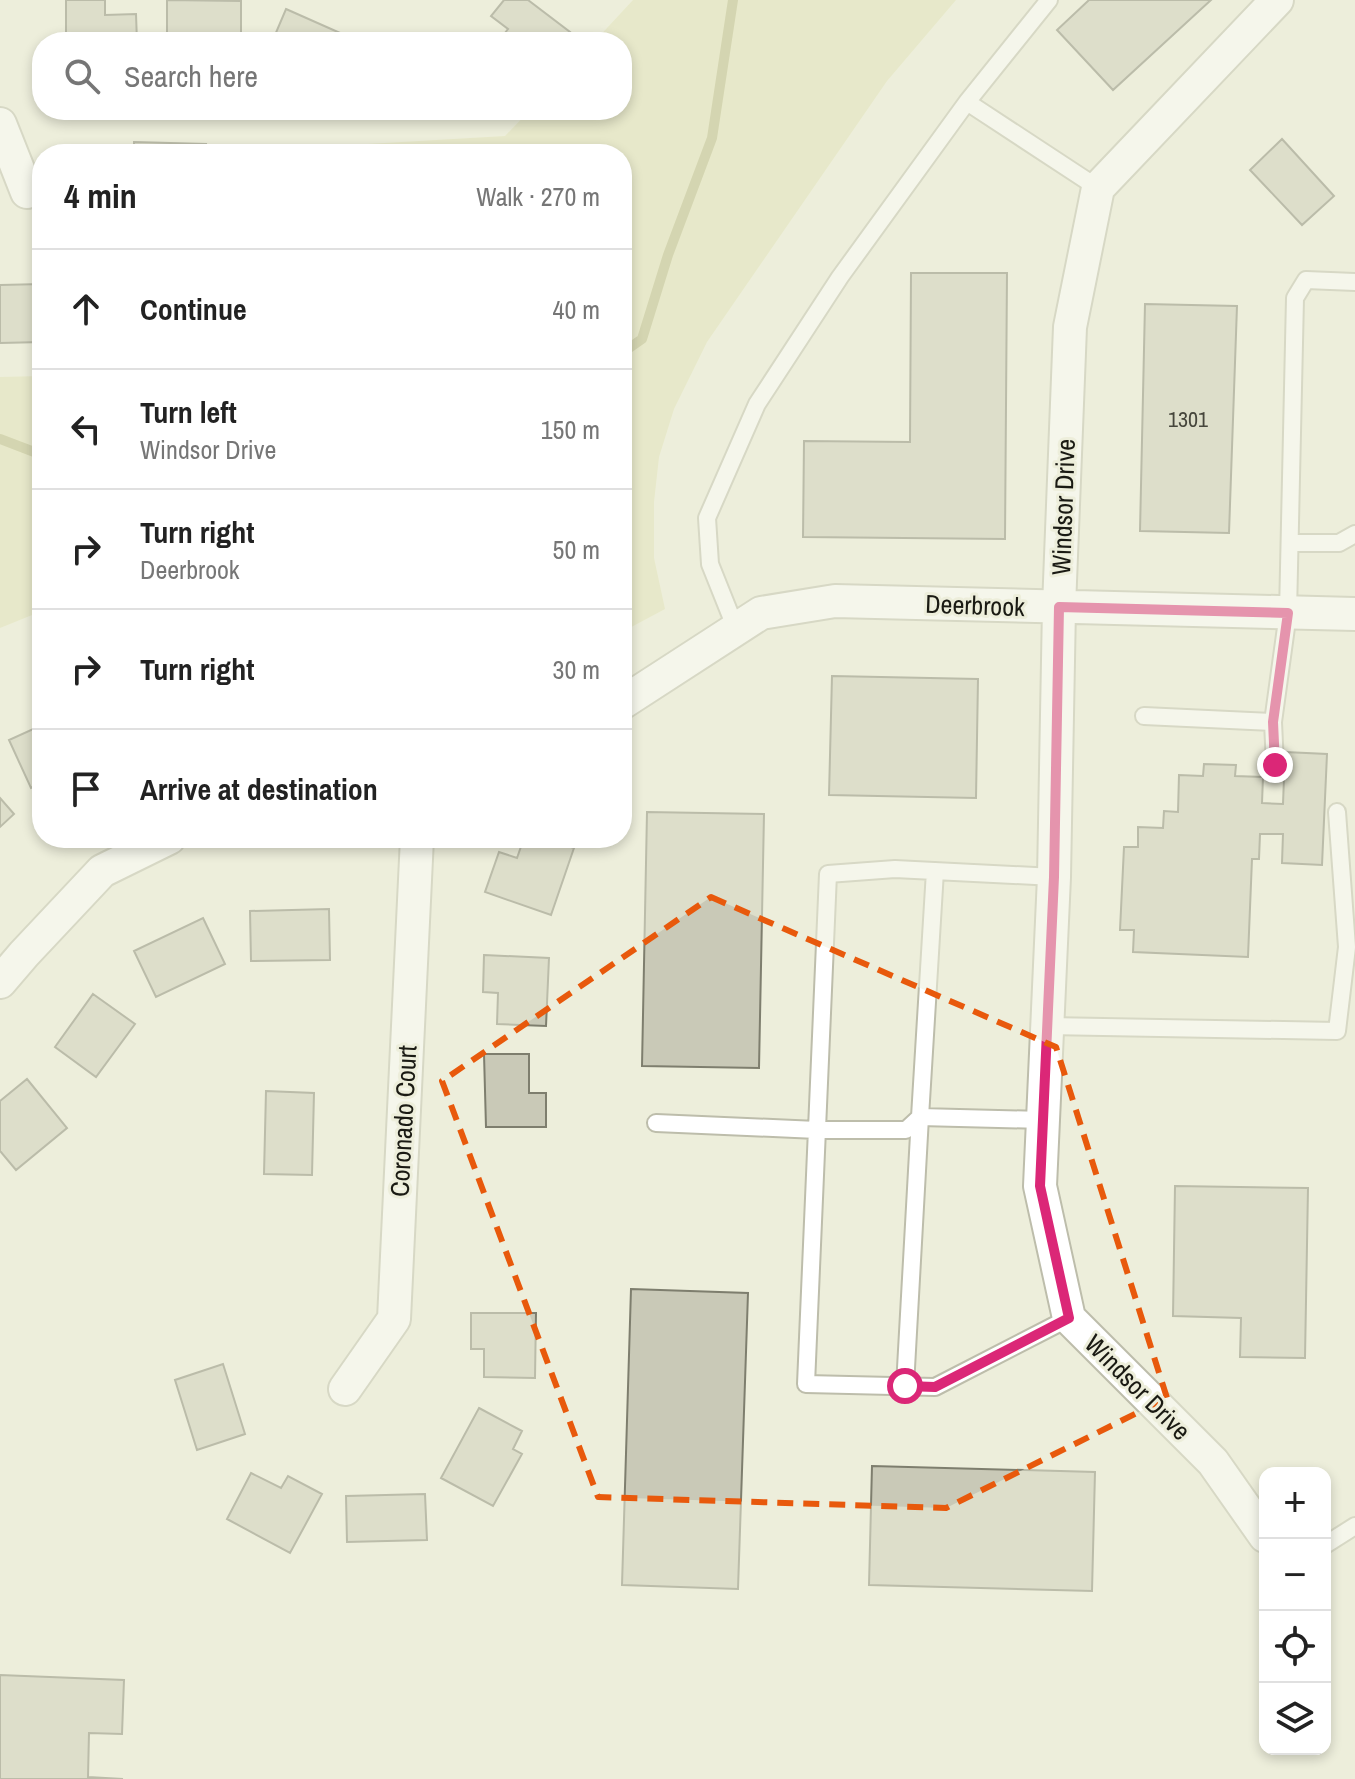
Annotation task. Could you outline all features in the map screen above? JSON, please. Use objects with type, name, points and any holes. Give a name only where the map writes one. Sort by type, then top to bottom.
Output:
[{"type":"street","points":[[1098,188],[1277,0]]},
{"type":"street","points":[[0,124],[27,192]]},
{"type":"street","name":"Windsor Drive","points":[[1098,188],[1070,327],[1059,607],[1054,877],[1040,1186],[1069,1318],[1213,1462],[1259,1527]]},
{"type":"street","name":"Deerbrook","points":[[632,697],[761,613],[835,601],[1355,614]]},
{"type":"street","points":[[0,982],[102,871],[149,848]]},
{"type":"street","name":"Coronado Court","points":[[345,1389],[394,1319],[417,848]]},
{"type":"lane","points":[[736,629],[710,564],[707,518],[757,404],[840,277],[967,102],[1049,0]]},
{"type":"lane","points":[[967,102],[1098,188]]},
{"type":"lane","points":[[1275,765],[1273,722],[1288,613],[1295,298],[1306,280],[1355,282]]},
{"type":"lane","points":[[1290,543],[1339,543],[1355,534]]},
{"type":"lane","points":[[1144,716],[1273,722]]},
{"type":"lane","points":[[1047,1026],[1337,1031],[1347,947],[1337,812]]},
{"type":"lane","points":[[1054,877],[895,869],[828,874],[806,1384],[935,1387],[1069,1318]]},
{"type":"lane","points":[[905,1386],[935,871]]},
{"type":"lane","points":[[656,1123],[817,1130],[906,1130],[920,1117],[1043,1120]]},
{"type":"lane","points":[[1331,1541],[1355,1526]]},
{"type":"highlighted area","points":[[711,897],[1056,1047],[1167,1398],[946,1508],[598,1497],[442,1081]]},
{"type":"green space","points":[[633,0],[956,0],[887,81],[707,342],[674,409],[659,457],[654,502],[654,558],[665,609],[632,627],[632,144],[368,144],[505,136],[520,120],[632,120],[632,32],[603,32]]},
{"type":"green space","points":[[32,376],[32,615],[0,628],[0,377]]},
{"type":"building","points":[[66,0],[105,0],[105,15],[136,14],[137,32],[66,32]]},
{"type":"building","points":[[167,0],[241,1],[241,32],[167,32]]},
{"type":"building","points":[[504,0],[528,0],[570,32],[506,32],[508,29],[491,16]]},
{"type":"building","points":[[1089,0],[1211,0],[1113,90],[1057,30]]},
{"type":"building","points":[[286,9],[338,32],[276,32]]},
{"type":"building","points":[[1282,139],[1334,196],[1302,225],[1250,170]]},
{"type":"building","points":[[134,142],[206,144],[134,144]]},
{"type":"building","points":[[911,273],[1007,273],[1005,539],[803,537],[804,441],[910,442]]},
{"type":"building","points":[[32,284],[32,342],[0,343],[0,285]]},
{"type":"building","points":[[1145,304],[1237,306],[1229,533],[1140,531]]},
{"type":"building","points":[[832,676],[978,679],[976,798],[829,795]]},
{"type":"building","points":[[32,730],[32,788],[31,788],[9,740]]},
{"type":"building","points":[[1285,752],[1327,754],[1322,865],[1282,863],[1283,834],[1260,834],[1259,859],[1252,859],[1248,957],[1133,952],[1134,930],[1120,930],[1124,847],[1138,847],[1138,827],[1163,828],[1164,811],[1178,812],[1179,775],[1203,776],[1204,764],[1236,765],[1235,776],[1263,777],[1262,803],[1283,804]]},
{"type":"building","points":[[0,798],[14,814],[0,827]]},
{"type":"building","points":[[647,812],[764,814],[759,1068],[642,1066]]},
{"type":"building","points":[[520,848],[574,848],[551,915],[485,892],[499,852],[517,858]]},
{"type":"building","points":[[329,909],[330,960],[251,961],[250,911]]},
{"type":"building","points":[[203,918],[225,964],[156,997],[134,951]]},
{"type":"building","points":[[484,955],[549,958],[546,1026],[497,1024],[498,993],[483,992]]},
{"type":"building","points":[[93,994],[135,1024],[96,1077],[55,1047]]},
{"type":"building","points":[[484,1054],[529,1054],[529,1093],[546,1093],[546,1127],[486,1127]]},
{"type":"building","points":[[27,1079],[67,1128],[16,1170],[0,1151],[0,1101]]},
{"type":"building","points":[[266,1091],[314,1093],[312,1175],[264,1174]]},
{"type":"building","points":[[1175,1186],[1308,1188],[1305,1358],[1240,1357],[1241,1318],[1173,1316]]},
{"type":"building","points":[[631,1289],[748,1293],[738,1589],[622,1585]]},
{"type":"building","points":[[471,1313],[536,1313],[535,1378],[484,1377],[484,1349],[471,1349]]},
{"type":"building","points":[[223,1364],[245,1434],[197,1450],[175,1380]]},
{"type":"building","points":[[479,1408],[522,1431],[513,1449],[522,1454],[493,1506],[441,1478]]},
{"type":"building","points":[[872,1466],[1095,1472],[1092,1591],[869,1585]]},
{"type":"building","points":[[251,1473],[281,1488],[288,1476],[322,1494],[290,1553],[227,1519]]},
{"type":"building","points":[[425,1494],[427,1540],[347,1542],[346,1496]]},
{"type":"building","points":[[0,1675],[124,1680],[122,1734],[89,1733],[88,1777],[123,1779],[0,1779]]},
{"type":"waterway","points":[[632,346],[642,339],[668,255],[712,138],[733,0]]},
{"type":"waterway","points":[[0,439],[32,451]]},
{"type":"route","points":[[905,1386],[935,1387],[1069,1318],[1040,1186],[1054,877],[1059,607],[1288,613],[1273,722],[1275,765]]}]
